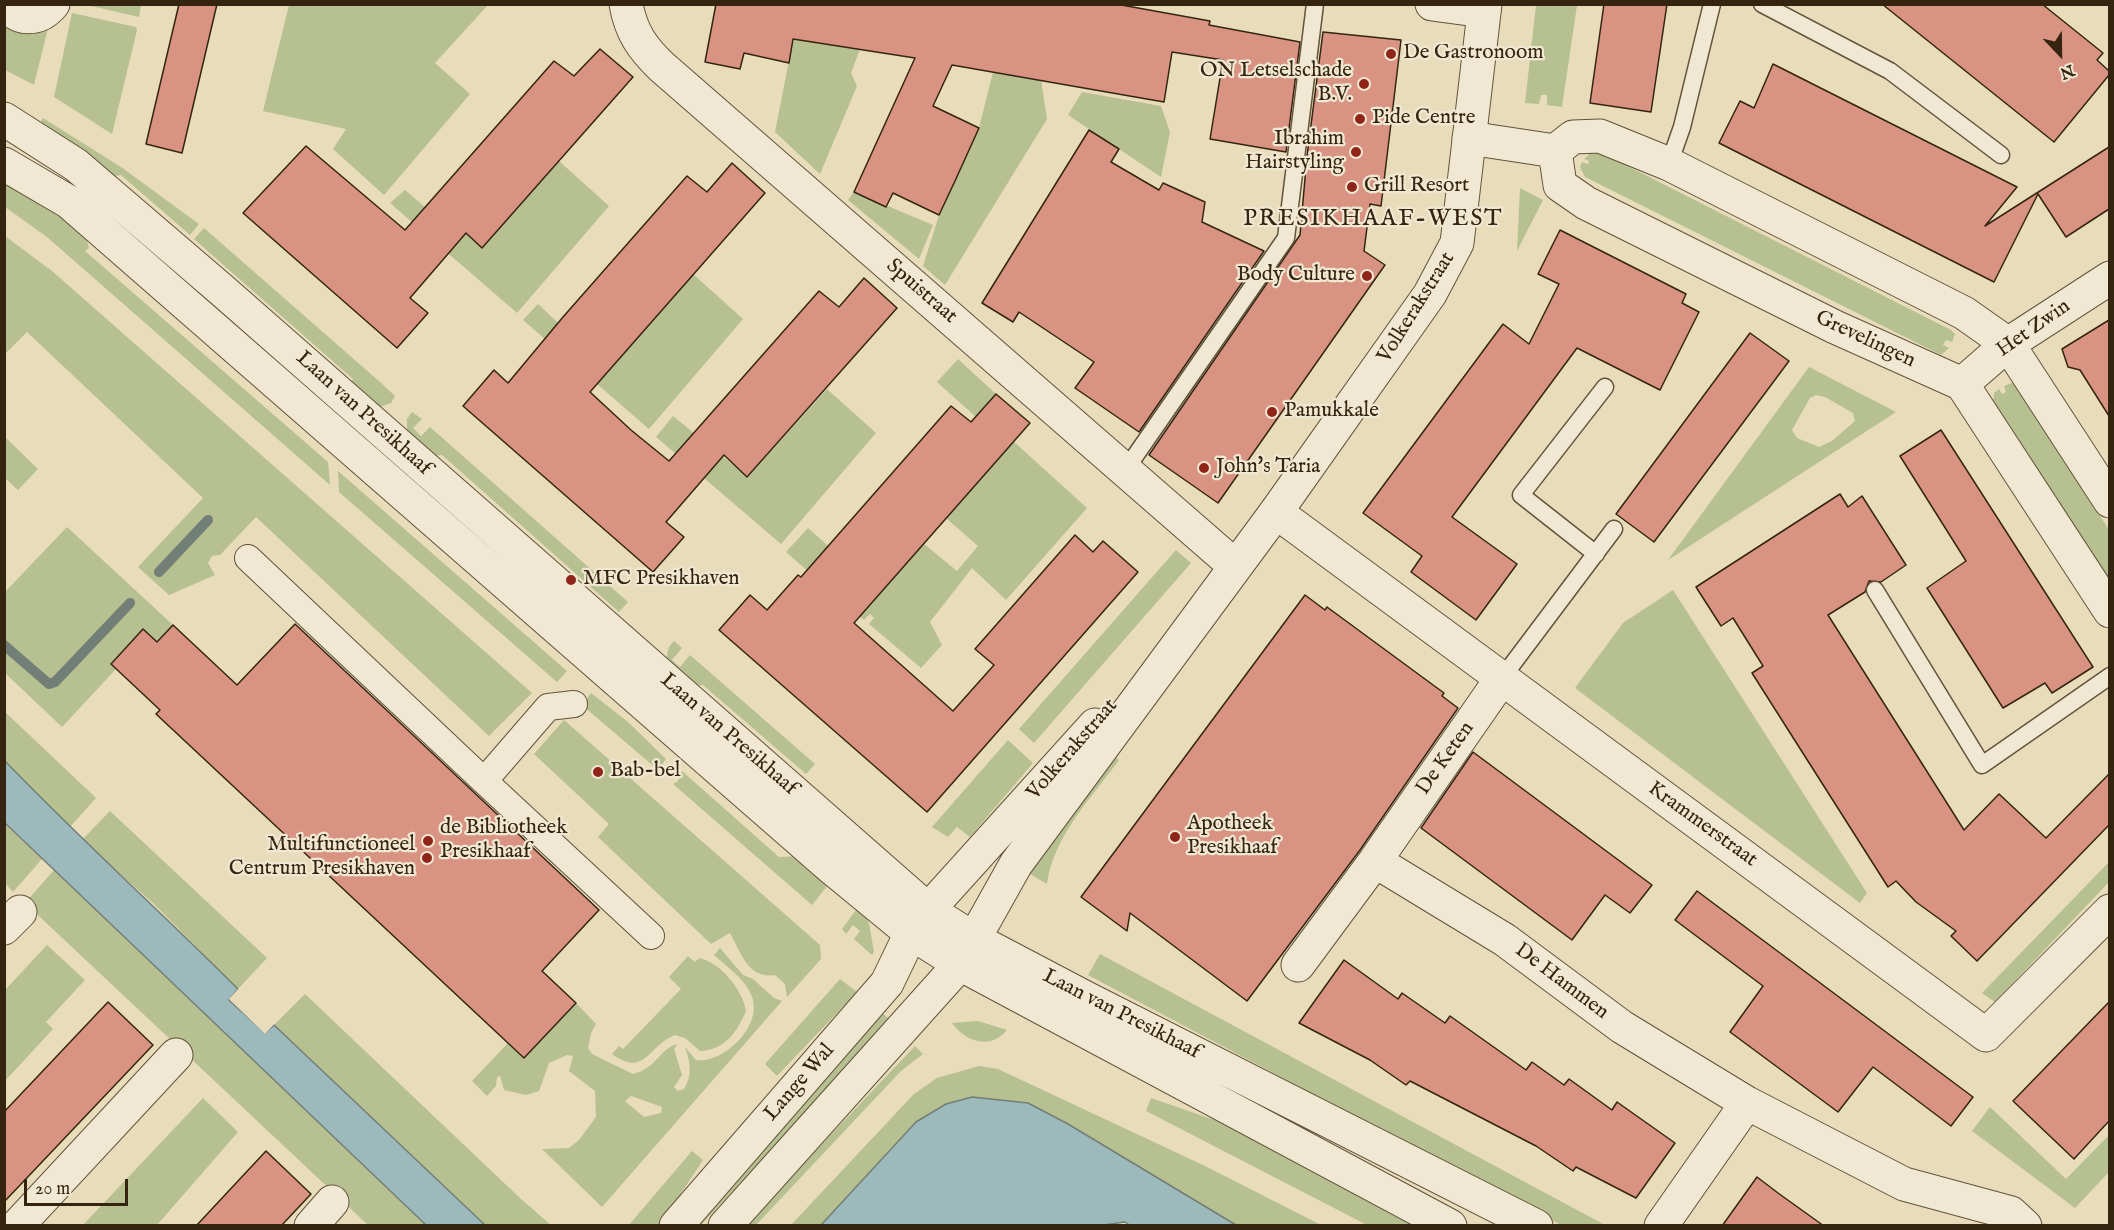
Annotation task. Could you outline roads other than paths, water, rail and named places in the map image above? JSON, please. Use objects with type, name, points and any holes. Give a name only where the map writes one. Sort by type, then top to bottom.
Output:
[{"type":"street","points":[[5,4],[12,13],[31,17],[40,16],[53,4]]},
{"type":"street","name":"Spuistraat","points":[[626,4],[630,25],[643,49],[662,68],[1124,472],[1235,566]]},
{"type":"street","points":[[1432,4],[1484,8]]},
{"type":"street","name":"Volkerakstraat","points":[[967,952],[1016,864],[1276,512],[1430,294],[1446,266],[1457,243],[1484,8]]},
{"type":"street","name":"Laan van Presikhaaf","points":[[4,119],[76,165],[171,246],[919,921]]},
{"type":"street","points":[[1469,138],[1555,151],[1573,137],[1600,135],[1669,164],[1964,313],[2008,344],[2107,491]]},
{"type":"street","name":"Grevelingen","points":[[1555,151],[1560,185],[1586,203],[1835,327],[1962,384]]},
{"type":"street","name":"Laan van Presikhaaf","points":[[4,164],[69,202],[832,868],[967,952],[1450,1226]]},
{"type":"street","name":"Het Zwin","points":[[1962,384],[2008,344],[2109,278]]},
{"type":"street","points":[[1962,384],[2109,611]]},
{"type":"street","name":"Krammerstraat","points":[[1276,512],[1986,1035],[2109,911]]},
{"type":"street","points":[[248,558],[651,936]]},
{"type":"street","name":"Volkerakstraat","points":[[919,921],[1235,566]]},
{"type":"street","name":"De Keten","points":[[1298,965],[1375,861],[1502,678]]},
{"type":"street","points":[[484,781],[548,707],[574,704]]},
{"type":"street","name":"De Hammen","points":[[1375,861],[1505,940],[1622,1027],[1747,1103],[1904,1184],[2011,1213],[2025,1226]]},
{"type":"street","name":"Lange Wal","points":[[676,1226],[888,982],[919,921]]},
{"type":"street","name":"Laan van Presikhaaf","points":[[967,952],[1536,1226]]},
{"type":"street","name":"Lange Wal","points":[[725,1226],[967,952]]},
{"type":"street","points":[[17,1226],[176,1055]]},
{"type":"street","points":[[1660,1226],[1747,1103]]},
{"type":"lane","points":[[1124,472],[1286,238],[1315,4]]},
{"type":"lane","points":[[1669,164],[1682,127],[1712,4]]},
{"type":"lane","points":[[1762,4],[1890,71],[2001,155]]},
{"type":"lane","points":[[1596,554],[1521,495],[1605,387]]},
{"type":"lane","name":"De Keten","points":[[1502,678],[1614,529]]},
{"type":"lane","points":[[1875,590],[1982,765],[2109,676]]},
{"type":"water","points":[[4,760],[238,989],[229,1000],[265,1033],[274,1025],[485,1225],[426,1225],[5,823]]},
{"type":"water","points":[[972,1097],[1028,1103],[1068,1124],[1236,1225],[1131,1226],[1125,1222],[1096,1226],[821,1225],[916,1122],[946,1104]]},
{"type":"waterway","points":[[159,572],[208,520]]},
{"type":"waterway","points":[[4,645],[49,684],[55,682],[130,603]]},
{"type":"place","name":"De Gastronoom","points":[[1391,54]]},
{"type":"place","name":"ON Letselschade B.V.","points":[[1364,84]]},
{"type":"place","name":"Pide Centre","points":[[1360,119]]},
{"type":"place","name":"Ibrahim Hairstyling","points":[[1356,152]]},
{"type":"place","name":"Grill Resort","points":[[1352,187]]},
{"type":"place","name":"Body Culture","points":[[1367,276]]},
{"type":"place","name":"Pamukkale","points":[[1272,412]]},
{"type":"place","name":"John's Taria","points":[[1204,468]]},
{"type":"place","name":"MFC Presikhaven","points":[[571,580]]},
{"type":"place","name":"Bab-bel","points":[[598,772]]},
{"type":"place","name":"Apotheek Presikhaaf","points":[[1175,837]]},
{"type":"place","name":"de Bibliotheek Presikhaaf","points":[[428,841]]},
{"type":"place","name":"Multifunctioneel Centrum Presikhaven","points":[[427,858]]},
{"type":"district","name":"PRESIKHAAF-WEST","points":[[1373,220]]}]
